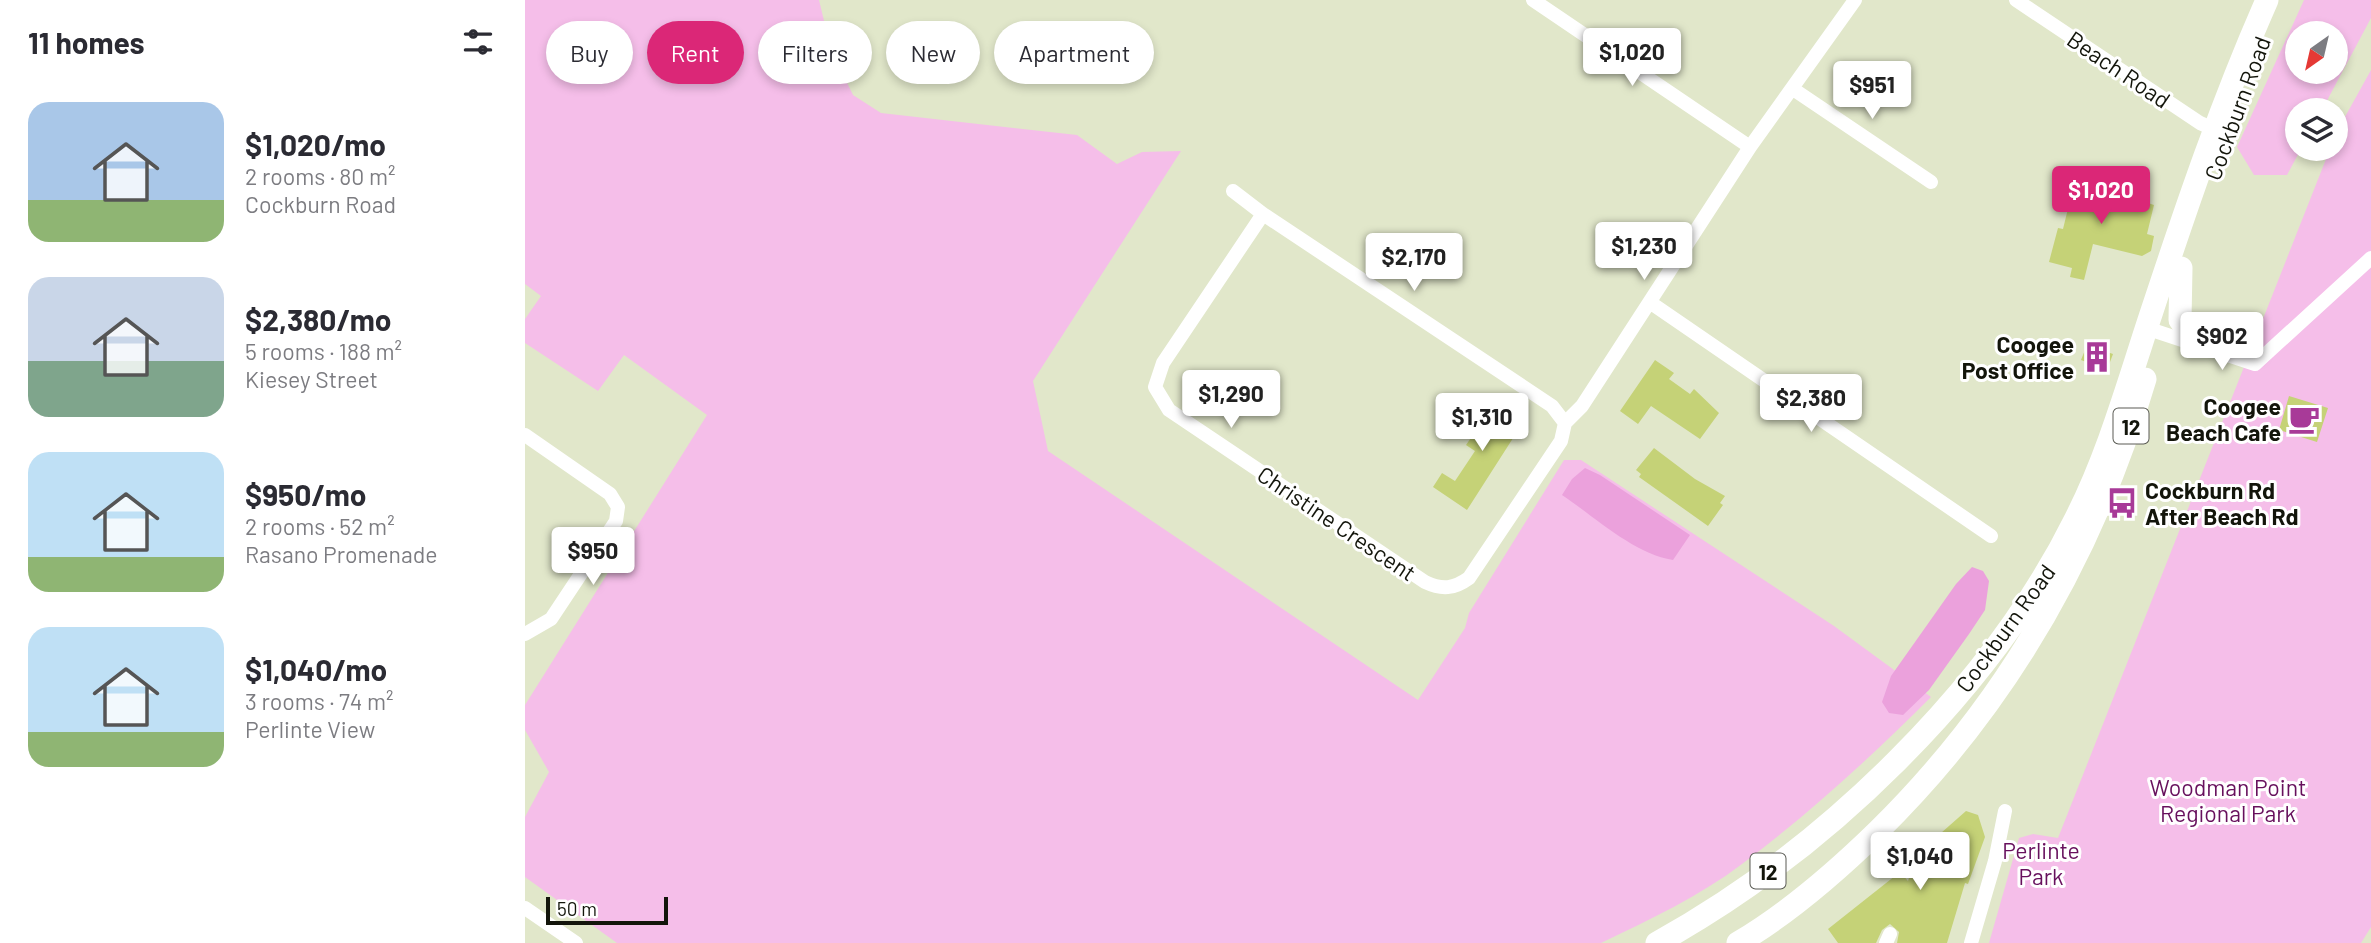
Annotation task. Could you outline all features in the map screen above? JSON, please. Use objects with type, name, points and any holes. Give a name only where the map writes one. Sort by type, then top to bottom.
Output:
[{"type":"main road","name":"Cockburn Road","points":[[1738,943],[1761,929],[1844,864],[1925,785],[2008,675],[2058,594],[2106,495],[2153,330],[2219,132],[2267,0]]},
{"type":"main road","name":"Cockburn Road","points":[[1657,943],[1738,894],[1901,758],[1953,701],[1997,646],[2041,584],[2077,517],[2181,268],[2219,132],[2278,0]]},
{"type":"main road","points":[[2181,268],[2180,320],[2199,346]]},
{"type":"street","points":[[1533,0],[1750,147]]},
{"type":"street","points":[[1233,191],[1263,214],[1552,405],[1565,423],[1582,406],[1750,147],[1855,0]]},
{"type":"street","name":"Beach Road","points":[[2016,0],[2219,132]]},
{"type":"street","points":[[1793,89],[1931,182]]},
{"type":"street","name":"Christine Crescent","points":[[1263,214],[1163,363],[1155,387],[1169,410],[1437,588],[1459,585],[1469,578],[1561,442],[1565,423]]},
{"type":"street","points":[[2153,330],[2255,364],[2371,258]]},
{"type":"street","points":[[1651,303],[1991,536]]},
{"type":"street","points":[[525,435],[610,494],[618,507],[616,521],[551,619],[526,634]]},
{"type":"street","points":[[1971,943],[1996,861],[2005,811]]},
{"type":"street","points":[[525,908],[576,943]]},
{"type":"green space","points":[[525,0],[819,0],[824,21],[758,21],[758,84],[848,84],[853,95],[881,113],[1077,135],[1117,164],[1142,152],[1181,151],[1033,381],[1048,451],[1418,700],[1465,628],[1469,613],[1564,460],[1581,460],[1834,626],[1931,697],[1839,784],[1726,876],[1692,897],[1601,943],[617,943],[525,877],[525,817],[549,772],[525,730],[525,705],[707,415],[624,355],[598,391],[525,343],[525,319],[541,296],[525,284]]},
{"type":"green space","points":[[2304,0],[2371,0],[2371,18],[2349,59],[2349,21],[2294,21]]},
{"type":"green space","points":[[2285,42],[2285,84],[2336,84],[2328,98],[2285,98],[2285,161],[2295,161],[2287,175],[2254,175],[2237,147]]},
{"type":"green space","name":"Woodman Point Regional Park","points":[[2371,70],[2371,927],[2361,943],[1989,943],[2019,838],[2033,834],[2058,838],[2325,161],[2348,161],[2348,111]]},
{"type":"shaded area","points":[[1585,468],[1600,475],[1690,535],[1673,560],[1629,543],[1562,495],[1572,479]]},
{"type":"shaded area","points":[[1972,567],[1983,571],[1989,581],[1985,610],[1929,690],[1903,715],[1889,713],[1882,702],[1891,676],[1956,584]]},
{"type":"building","points":[[2076,176],[2107,183],[2105,189],[2154,205],[2147,234],[2154,236],[2151,251],[2142,256],[2093,244],[2084,280],[2070,277],[2072,268],[2049,262],[2058,228],[2063,229]]},
{"type":"building","name":"Coogee Post Office","points":[[2087,345],[2113,354],[2107,370],[2081,360]]},
{"type":"building","points":[[1655,360],[1674,373],[1669,379],[1690,394],[1694,389],[1719,413],[1700,439],[1651,406],[1638,424],[1620,411]]},
{"type":"building","points":[[1484,394],[1524,421],[1467,510],[1433,487],[1442,473],[1455,481],[1475,451],[1466,445],[1486,416],[1475,408]]},
{"type":"building","name":"Coogee Beach Cafe","points":[[2289,396],[2328,408],[2317,442],[2279,430]]},
{"type":"building","points":[[1654,448],[1695,479],[1725,496],[1720,503],[1723,505],[1708,526],[1639,477],[1641,474],[1636,470]]},
{"type":"building","points":[[1966,811],[1978,815],[1985,837],[1968,884],[1965,883],[1947,943],[1897,943],[1899,932],[1890,924],[1882,930],[1876,943],[1838,943],[1828,929],[1900,872],[1908,881],[1916,855]]},
{"type":"place","name":"Coogee Post Office","points":[[2097,357]]},
{"type":"place","name":"Coogee Beach Cafe","points":[[2304,419]]},
{"type":"place","name":"Cockburn Rd After Beach Rd","points":[[2122,503]]},
{"type":"park label","name":"Perlinte Park","points":[[2041,863]]}]
